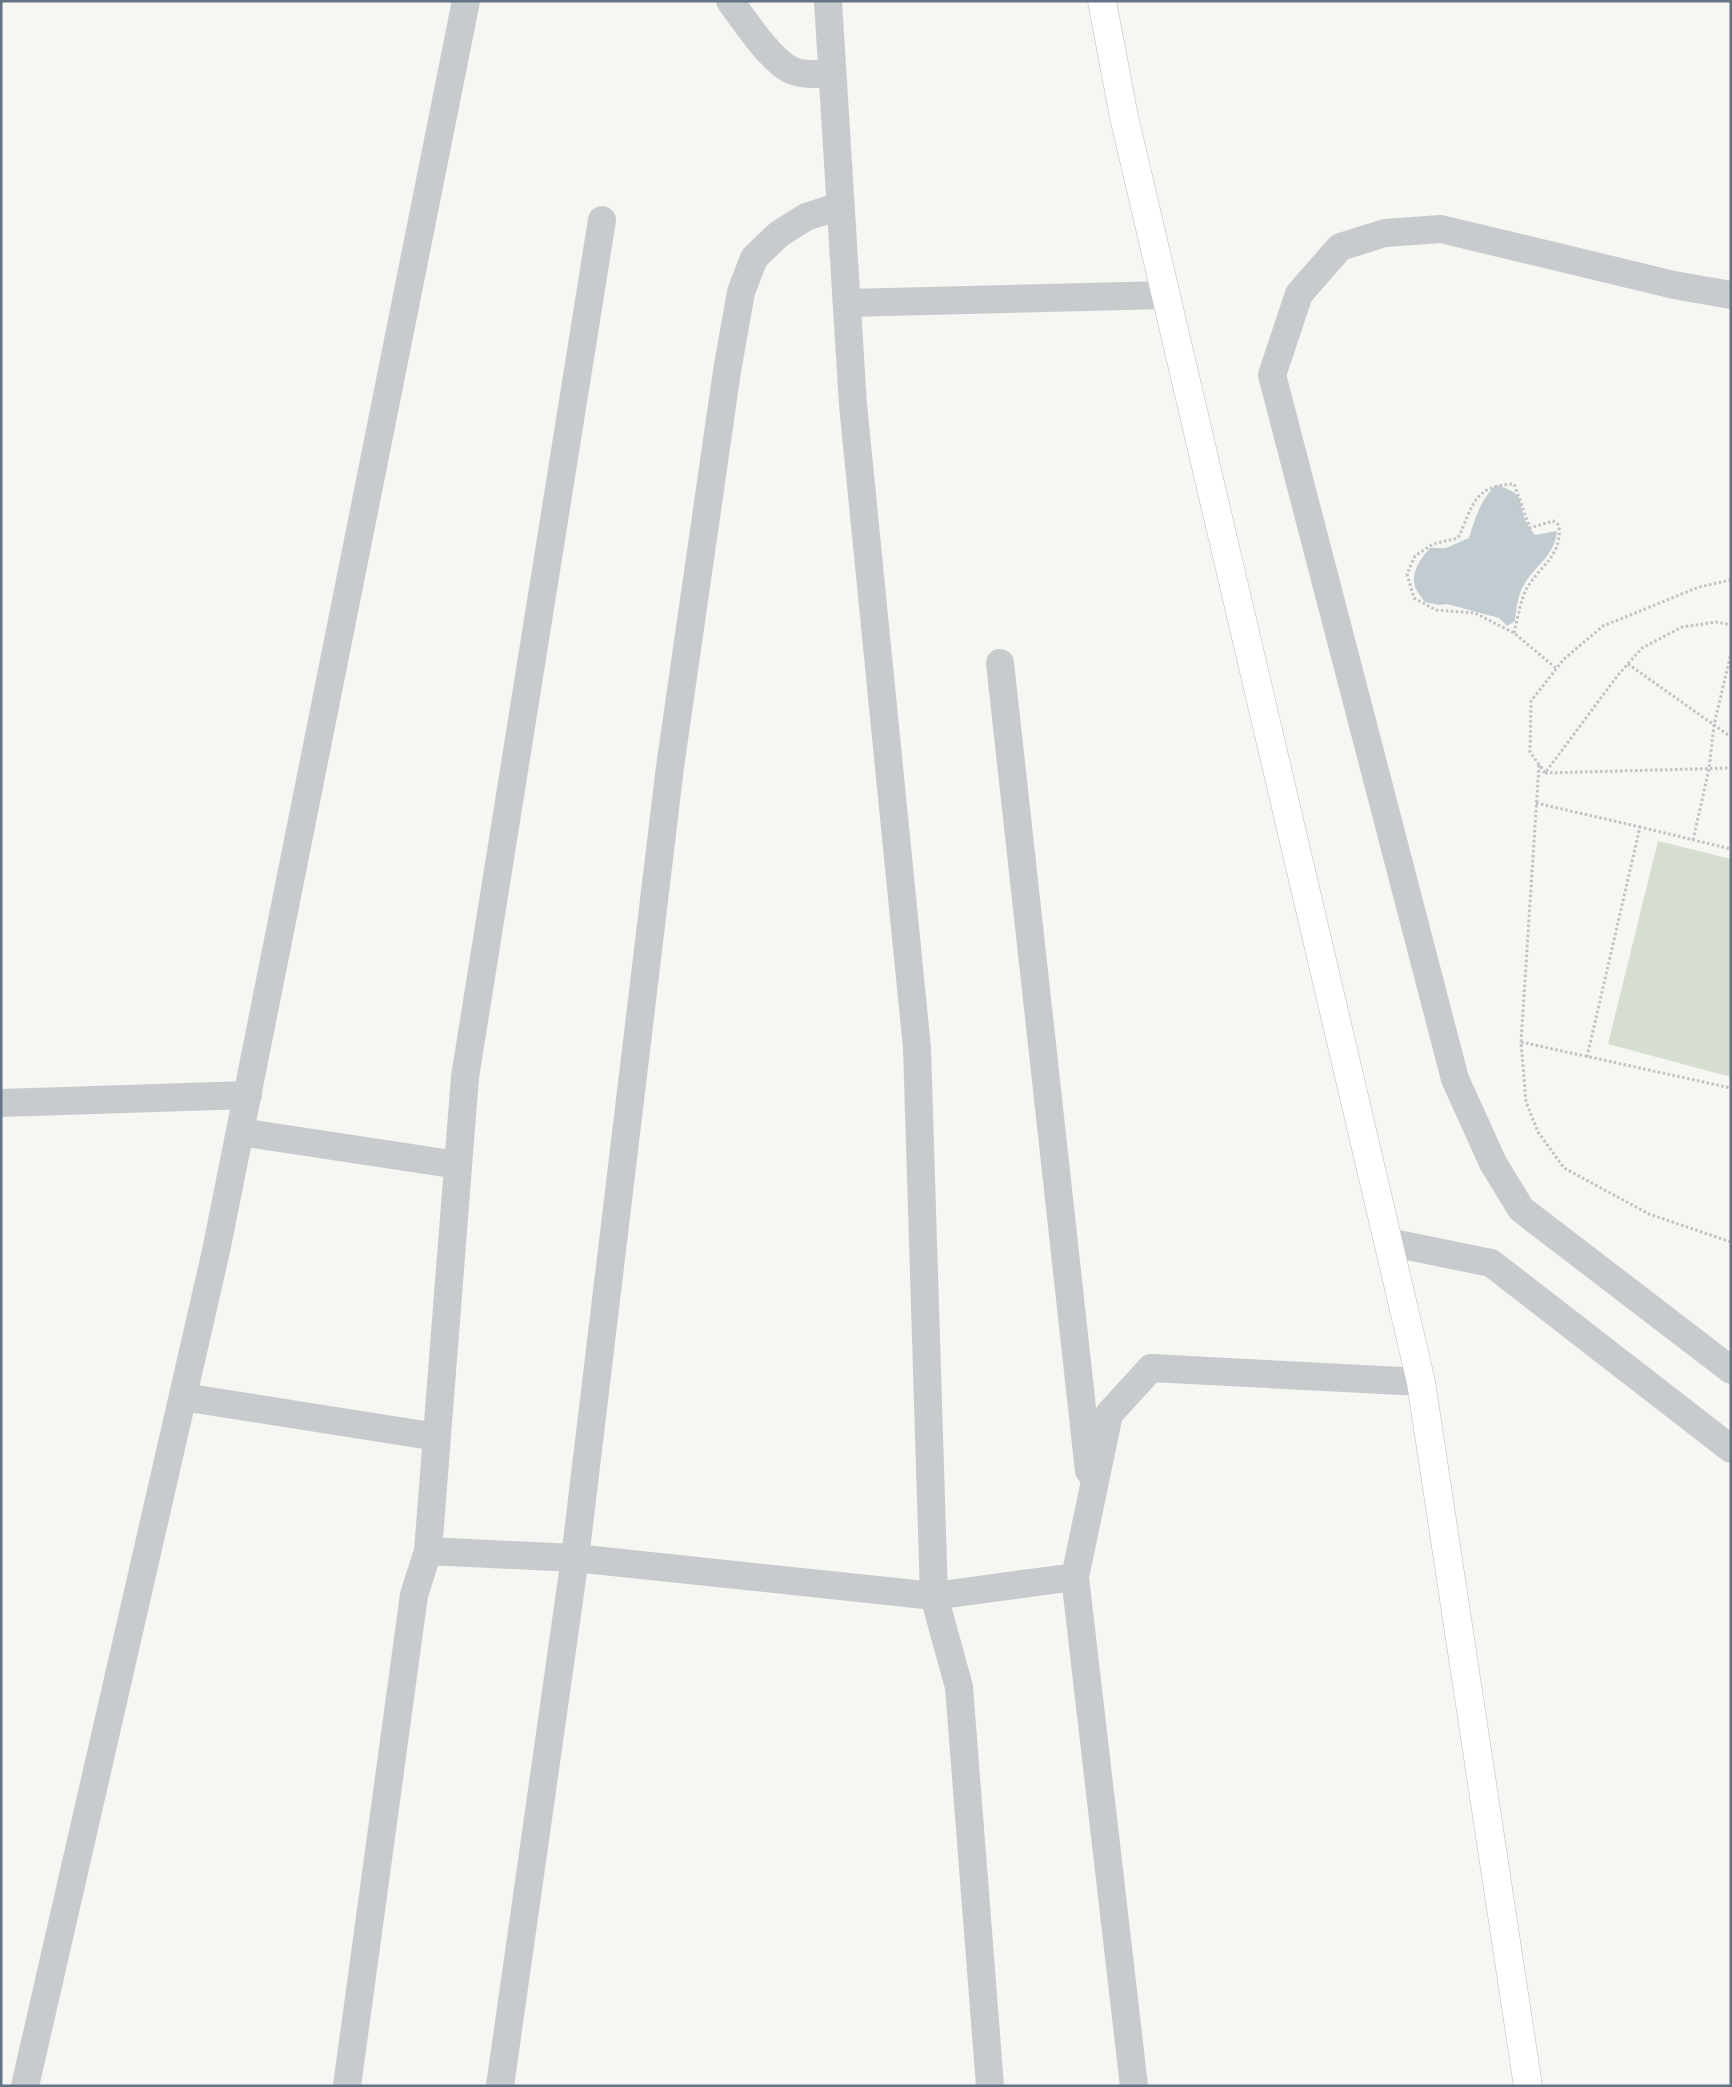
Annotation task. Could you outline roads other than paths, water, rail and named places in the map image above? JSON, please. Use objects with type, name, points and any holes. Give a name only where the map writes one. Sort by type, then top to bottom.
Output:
[{"type":"main road","points":[[1102,1],[1124,117],[1421,1382],[1528,2086]]},
{"type":"street","points":[[25,2086],[216,1251],[466,1]]},
{"type":"street","points":[[730,1],[773,55],[789,69],[812,74],[832,72]]},
{"type":"street","points":[[828,1],[853,405],[917,1048],[934,1596],[959,1687],[990,2086]]},
{"type":"street","points":[[500,2086],[575,1558],[670,767],[727,371],[741,292],[754,258],[779,234],[806,217],[840,206]]},
{"type":"street","points":[[347,2086],[414,1595],[428,1551],[465,1077],[602,220]]},
{"type":"street","points":[[1731,295],[1674,285],[1441,229],[1385,234],[1340,247],[1299,294],[1272,376],[1455,1079],[1493,1163],[1521,1209],[1731,1370]]},
{"type":"street","points":[[847,303],[1166,295]]},
{"type":"street","points":[[1000,663],[1092,1497]]},
{"type":"street","points":[[1,1103],[248,1095]]},
{"type":"street","points":[[240,1132],[458,1165]]},
{"type":"street","points":[[1388,1242],[1491,1263],[1731,1449]]},
{"type":"street","points":[[1134,2086],[1075,1578],[1108,1414],[1151,1368],[1421,1382]]},
{"type":"street","points":[[183,1397],[437,1438]]},
{"type":"street","points":[[428,1551],[575,1558],[934,1596],[1075,1578]]}]
